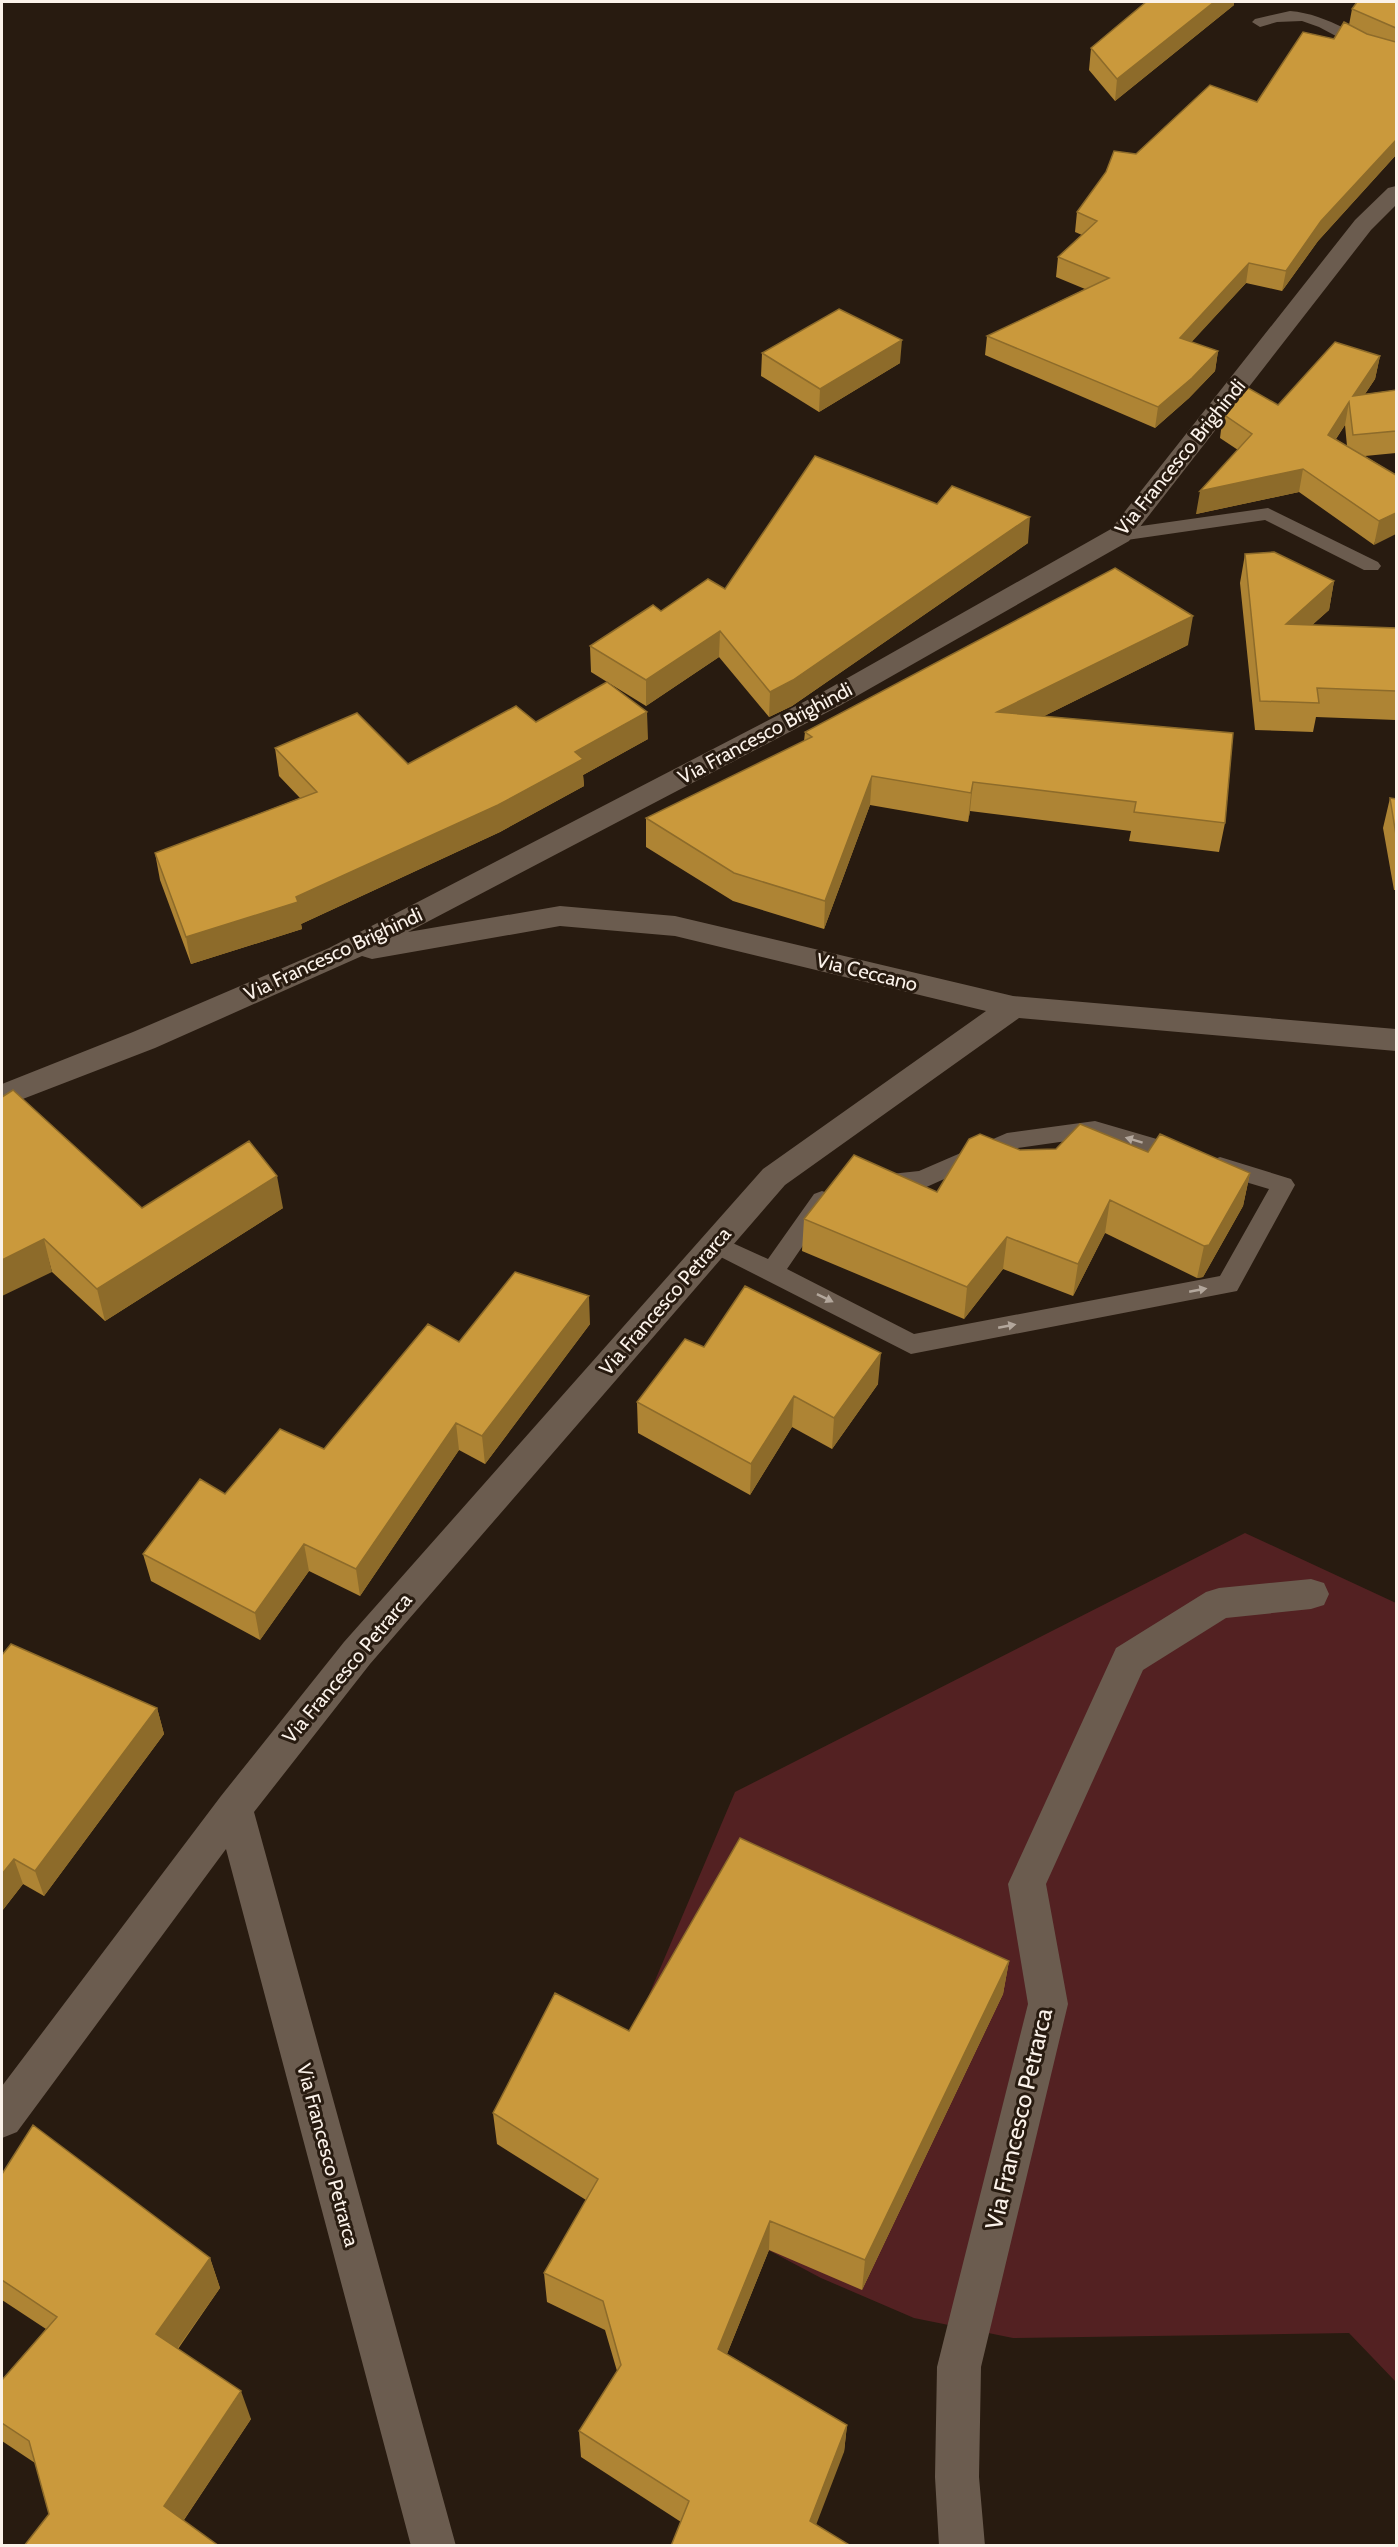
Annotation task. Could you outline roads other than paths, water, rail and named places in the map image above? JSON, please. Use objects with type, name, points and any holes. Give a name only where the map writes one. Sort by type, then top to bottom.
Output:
[{"type":"street","name":"Via Francesco Brighindi","points":[[2,1096],[144,1040],[340,955],[831,699],[1120,535],[1363,225],[1396,193]]},
{"type":"street","name":"Via Ceccano","points":[[340,955],[560,916],[675,926],[1013,1007],[1396,1040]]},
{"type":"street","name":"Via Francesco Petrarca","points":[[434,2546],[234,1808],[357,1653],[774,1177],[1013,1007]]},
{"type":"street","name":"Via Francesco Petrarca","points":[[962,2546],[957,2477],[959,2367],[1048,2004],[1027,1884],[1129,1659],[1219,1603],[1311,1594]]},
{"type":"street","points":[[2,2118],[234,1808]]},
{"type":"lane","points":[[1260,22],[1279,15],[1316,19],[1362,45],[1396,56]]},
{"type":"lane","points":[[1120,535],[1268,514],[1371,566]]},
{"type":"lane","points":[[715,1244],[855,1313],[911,1344],[1228,1284],[1283,1185],[1095,1129],[1007,1141],[922,1180],[878,1182],[848,1179],[824,1198],[772,1272]]}]
